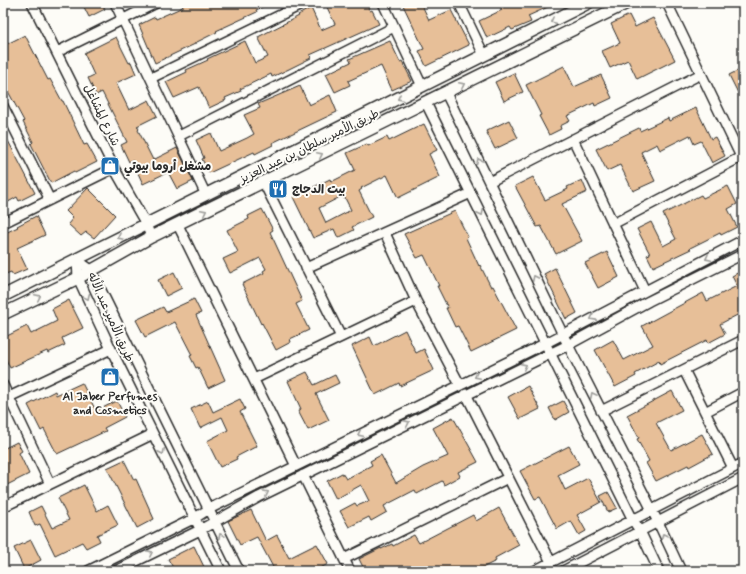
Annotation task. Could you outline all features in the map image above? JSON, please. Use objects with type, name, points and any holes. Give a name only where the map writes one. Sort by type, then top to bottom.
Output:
[{"type":"main road","name":"طريق الأمير سلطان بن عبد العزيز","points":[[3,296],[588,3]]},
{"type":"main road","name":"طريق الأمير سلطان بن عبد العزيز","points":[[3,314],[78,278],[151,237],[264,183],[627,3]]},
{"type":"street","name":"شارع المشاغل","points":[[32,3],[114,168],[146,224],[151,237]]},
{"type":"street","points":[[115,3],[206,195]]},
{"type":"street","points":[[57,52],[156,3]]},
{"type":"street","points":[[151,78],[305,3]]},
{"type":"street","points":[[383,3],[422,86]]},
{"type":"street","points":[[459,3],[484,55]]},
{"type":"street","points":[[613,224],[742,159],[666,3]]},
{"type":"street","points":[[178,136],[394,27]]},
{"type":"street","points":[[489,182],[701,74]]},
{"type":"street","points":[[446,93],[562,334],[658,522],[681,571]]},
{"type":"street","points":[[426,103],[659,571]]},
{"type":"street","points":[[3,106],[50,200]]},
{"type":"street","points":[[573,139],[645,291]]},
{"type":"street","points":[[3,223],[114,168]]},
{"type":"street","points":[[264,183],[341,337]]},
{"type":"street","points":[[306,268],[471,193]]},
{"type":"street","points":[[178,225],[296,466]]},
{"type":"street","points":[[385,233],[416,301],[460,385]]},
{"type":"street","points":[[88,571],[195,518],[209,509],[546,343],[743,240]]},
{"type":"street","points":[[119,570],[200,530],[259,497],[568,345],[649,301],[743,254]]},
{"type":"street","name":"طريق الأمير عبد الأله","points":[[77,260],[91,270],[239,571]]},
{"type":"street","name":"طريق الأمير عبد الأله","points":[[77,260],[78,278],[111,349],[221,571]]},
{"type":"street","points":[[254,379],[416,301]]},
{"type":"street","points":[[601,411],[743,340]]},
{"type":"street","points":[[9,397],[111,349]]},
{"type":"street","points":[[684,370],[733,468]]},
{"type":"street","points":[[3,385],[50,484]]},
{"type":"street","points":[[705,412],[743,392]]},
{"type":"street","points":[[466,394],[551,562]]},
{"type":"street","points":[[3,507],[153,434]]},
{"type":"street","points":[[534,571],[743,463]]},
{"type":"street","points":[[303,475],[350,571]]},
{"type":"street","points":[[344,559],[508,478]]},
{"type":"street","points":[[563,571],[743,478]]},
{"type":"building","points":[[82,3],[102,3],[105,9],[89,17]]},
{"type":"building","points":[[181,3],[271,3],[256,10],[257,12],[216,31],[217,32],[195,44],[155,63],[139,25],[155,17],[156,19],[183,7]]},
{"type":"building","points":[[325,3],[366,3],[370,11],[372,10],[379,24],[310,55],[311,58],[272,77],[271,74],[240,89],[241,91],[225,98],[226,100],[209,108],[199,87],[174,98],[166,82],[187,72],[186,70],[208,60],[207,59],[245,41],[255,63],[268,57],[258,37],[299,16],[298,15],[311,8],[321,30],[335,24]]},
{"type":"building","points":[[402,3],[421,3],[429,20],[451,10],[469,45],[426,66],[419,51],[424,49]]},
{"type":"building","points":[[498,3],[557,3],[528,16],[531,22],[512,30],[510,27],[487,38],[479,21],[502,10]]},
{"type":"building","points":[[629,15],[635,27],[653,18],[675,60],[637,79],[628,60],[610,68],[602,51],[620,43],[611,24]]},
{"type":"building","points":[[25,35],[48,80],[50,79],[63,101],[84,145],[87,144],[97,162],[75,173],[74,171],[51,183],[31,144],[33,142],[23,122],[24,121],[3,82],[3,46]]},
{"type":"building","points":[[116,37],[129,63],[131,62],[136,74],[116,83],[129,110],[149,100],[157,116],[137,126],[153,160],[177,148],[193,181],[177,189],[168,172],[143,184],[132,160],[129,162],[121,145],[127,142],[102,92],[96,95],[88,78],[94,75],[84,53]]},
{"type":"building","points":[[390,41],[400,62],[402,61],[412,81],[392,90],[381,66],[348,81],[350,85],[335,92],[326,74],[351,62],[349,59]]},
{"type":"building","points":[[564,66],[574,87],[601,75],[612,98],[595,106],[594,103],[567,116],[570,121],[560,126],[561,129],[549,135],[526,85]]},
{"type":"building","points":[[743,68],[743,103],[729,75]]},
{"type":"building","points":[[514,73],[523,92],[504,101],[495,82]]},
{"type":"building","points":[[300,86],[309,105],[330,95],[337,112],[272,143],[273,145],[255,154],[254,152],[209,173],[202,159],[204,158],[196,140],[211,133],[219,151],[247,138],[254,134],[244,115],[260,108],[258,104]]},
{"type":"building","points":[[696,108],[711,139],[715,137],[725,156],[712,163],[701,141],[694,144],[690,135],[660,150],[657,144],[641,152],[655,181],[633,191],[620,165],[607,171],[596,149],[639,128],[640,131],[668,118],[669,121]]},
{"type":"building","points":[[509,120],[518,138],[495,149],[486,131]]},
{"type":"building","points":[[424,124],[437,150],[429,154],[440,177],[398,198],[387,175],[361,188],[362,189],[359,191],[372,217],[352,227],[354,230],[338,238],[334,229],[313,238],[293,197],[330,179],[331,182],[355,170],[347,153],[367,144],[368,146],[387,137],[389,141]],"holes":[[[342,196],[345,198],[351,210],[326,223],[319,208]]]},
{"type":"building","points":[[3,131],[35,193],[19,201],[17,197],[3,205]]},
{"type":"building","points":[[533,177],[545,200],[568,189],[567,187],[582,180],[587,192],[562,204],[582,241],[556,254],[541,226],[537,227],[515,186]]},
{"type":"building","points":[[728,186],[737,204],[728,209],[737,227],[721,235],[720,233],[653,267],[647,255],[650,254],[637,229],[651,222],[663,246],[676,239],[663,214],[701,195],[703,198]]},
{"type":"building","points":[[88,188],[115,215],[94,238],[86,232],[81,236],[68,224],[73,218],[66,211]]},
{"type":"building","points":[[262,209],[273,230],[270,232],[302,301],[296,304],[309,330],[290,339],[291,342],[276,350],[262,323],[261,324],[242,284],[264,273],[263,271],[266,269],[260,258],[230,273],[223,259],[238,252],[227,230],[249,219],[248,216]]},
{"type":"building","points":[[455,211],[468,237],[466,238],[479,266],[480,265],[491,287],[493,286],[516,330],[471,352],[458,326],[455,327],[446,308],[448,308],[437,286],[439,286],[424,255],[417,258],[404,234]]},
{"type":"building","points":[[36,216],[45,235],[17,248],[27,269],[13,275],[11,272],[3,275],[3,234]]},
{"type":"building","points":[[607,252],[619,277],[598,288],[585,263]]},
{"type":"building","points":[[555,268],[577,313],[566,319],[544,274]]},
{"type":"building","points":[[743,270],[743,312],[720,324],[725,334],[708,343],[707,340],[660,364],[659,361],[635,374],[636,376],[615,387],[595,350],[613,340],[624,360],[653,345],[642,326],[703,293],[707,301],[737,286],[732,276]]},
{"type":"building","points":[[174,272],[182,288],[166,296],[158,280]]},
{"type":"building","points":[[194,299],[201,313],[196,315],[225,380],[208,388],[198,367],[196,368],[190,356],[192,355],[175,322],[145,337],[136,320],[163,307],[166,312]]},
{"type":"building","points":[[69,300],[83,328],[62,338],[65,345],[48,353],[47,351],[10,368],[3,353],[3,338],[27,326],[31,334],[57,321],[52,309]]},
{"type":"building","points":[[405,330],[416,353],[424,349],[434,370],[400,386],[399,383],[375,395],[352,346],[370,337],[374,346]]},
{"type":"building","points":[[307,372],[314,385],[335,375],[339,383],[316,394],[329,420],[308,430],[298,411],[301,409],[288,381]]},
{"type":"building","points":[[82,383],[96,411],[117,401],[125,417],[104,428],[106,431],[57,454],[44,429],[41,431],[28,405],[55,391],[56,395]]},
{"type":"building","points":[[528,386],[540,409],[520,419],[508,397]]},
{"type":"building","points":[[672,391],[682,410],[656,423],[671,450],[702,434],[713,454],[689,467],[688,465],[656,481],[646,463],[649,461],[637,439],[639,438],[627,415]]},
{"type":"building","points":[[240,399],[245,409],[240,412],[257,446],[236,457],[237,459],[220,467],[207,441],[228,430],[222,417],[200,428],[191,409],[208,401],[213,412]]},
{"type":"building","points":[[563,401],[569,412],[555,420],[549,408]]},
{"type":"building","points":[[453,417],[478,462],[458,472],[460,476],[444,485],[442,481],[417,494],[415,490],[384,506],[387,512],[371,521],[369,517],[349,527],[340,511],[355,503],[357,506],[369,501],[361,485],[336,499],[327,481],[342,473],[346,479],[372,465],[370,461],[381,455],[396,483],[423,467],[448,456],[433,428]]},
{"type":"building","points":[[17,442],[22,451],[19,453],[29,474],[3,487],[3,449]]},
{"type":"building","points":[[569,446],[579,464],[558,475],[565,490],[588,478],[601,502],[577,515],[586,531],[579,535],[571,521],[557,529],[540,497],[535,499],[520,471]]},
{"type":"building","points":[[124,460],[134,480],[136,479],[154,519],[137,528],[107,468]]},
{"type":"building","points":[[84,485],[97,511],[108,505],[118,525],[97,535],[100,541],[86,548],[82,542],[55,555],[40,524],[35,526],[29,512],[41,506],[52,528],[69,520],[58,498]]},
{"type":"building","points":[[608,492],[617,508],[608,512],[600,496]]},
{"type":"building","points":[[499,508],[519,545],[495,558],[496,561],[480,569],[481,571],[365,571],[359,559],[381,548],[392,544],[393,546],[414,535],[419,543],[473,515],[476,521]]},
{"type":"building","points":[[251,510],[266,541],[277,535],[289,558],[317,544],[328,564],[315,571],[275,571],[257,537],[240,545],[228,521]]},
{"type":"building","points":[[31,540],[41,560],[24,569],[14,548]]},
{"type":"building","points":[[194,546],[206,571],[175,571],[168,559]]},
{"type":"place","name":"مشغل أروما بيوتي","points":[[110,166]]},
{"type":"place","name":"بيت الدجاج","points":[[278,189]]},
{"type":"place","name":"Al Jaber Perfumes and Cosmetics","points":[[110,377]]}]
